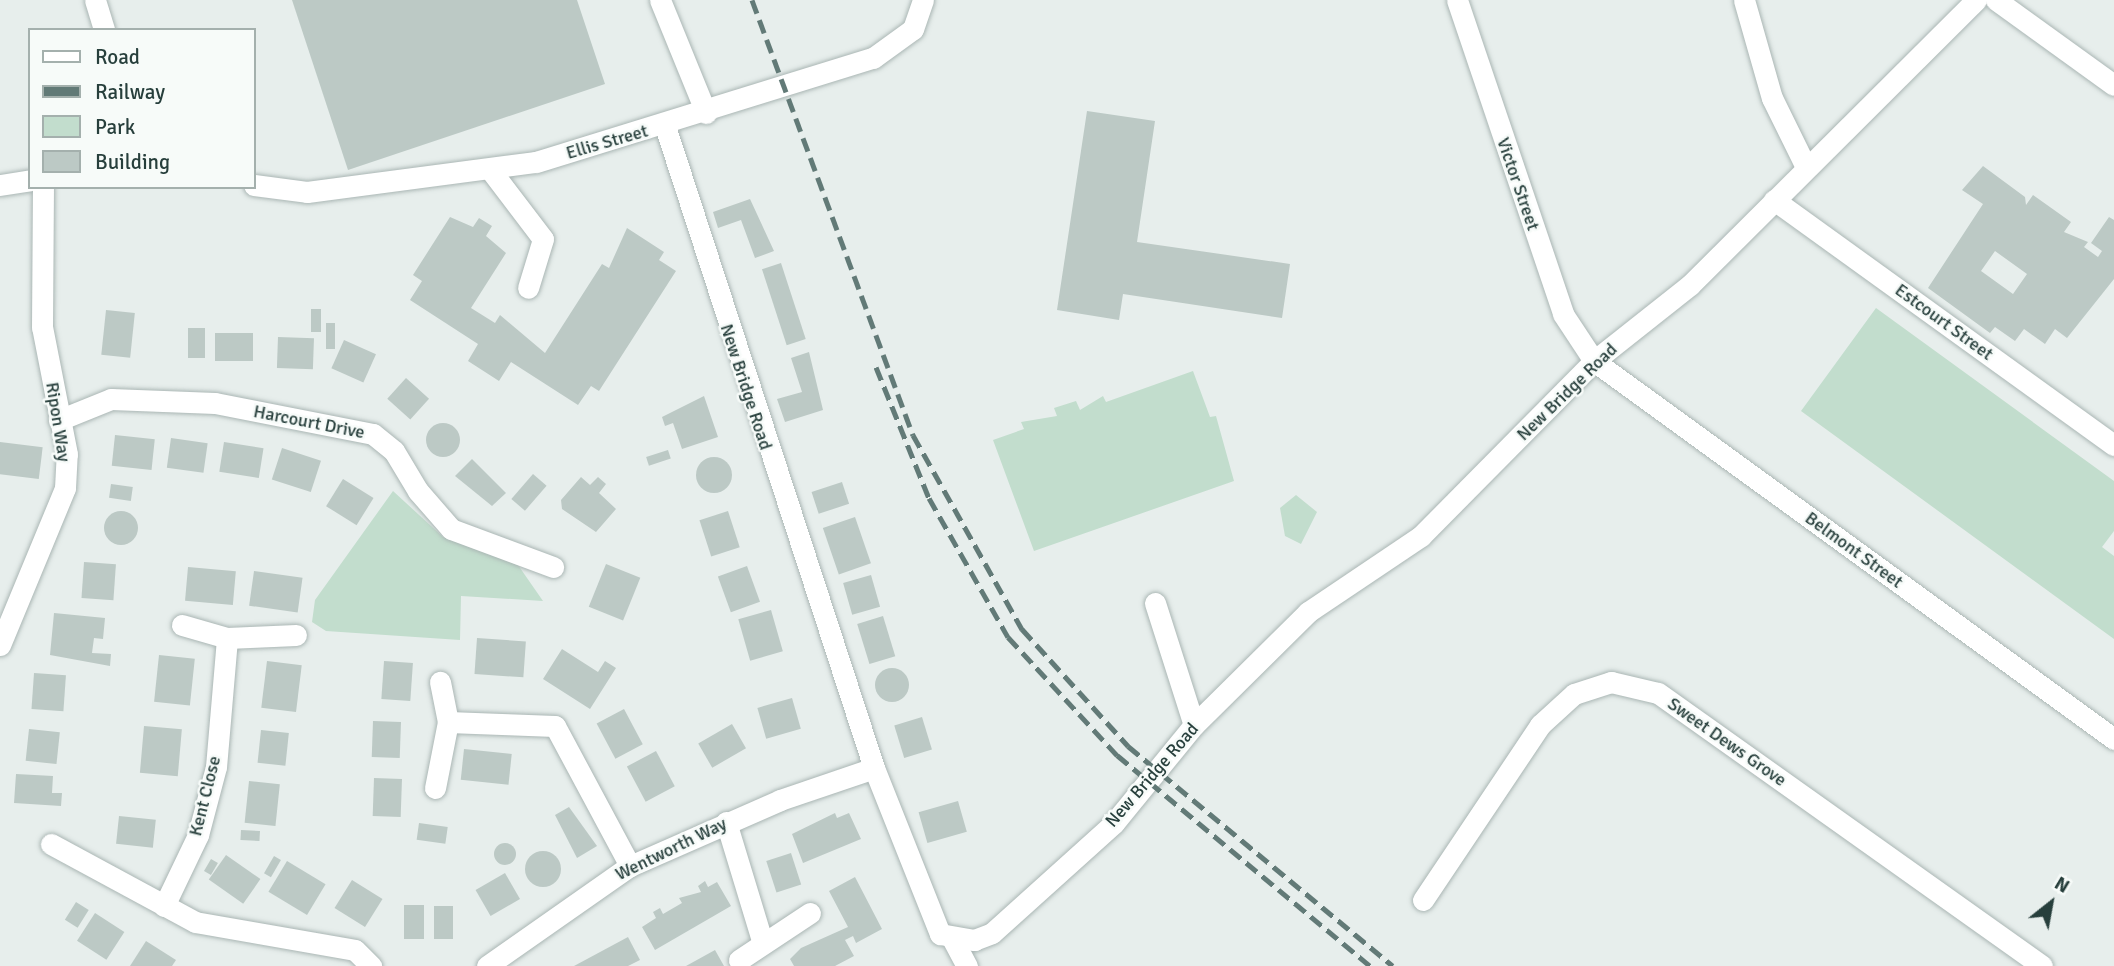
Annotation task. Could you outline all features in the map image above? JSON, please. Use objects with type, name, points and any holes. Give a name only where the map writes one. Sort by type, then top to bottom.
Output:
[{"type":"street","points":[[96,0],[103,28]]},
{"type":"street","points":[[660,0],[706,113]]},
{"type":"street","name":"Ellis Street","points":[[256,185],[307,192],[492,172],[665,126],[873,58],[913,29],[923,0]]},
{"type":"street","name":"Victor Street","points":[[1457,0],[1563,314],[1594,361]]},
{"type":"street","points":[[1744,0],[1772,98],[1805,165]]},
{"type":"street","name":"New Bridge Road","points":[[665,126],[874,768],[927,909],[940,934],[953,940],[992,933],[1114,823],[1194,725],[1308,612],[1442,516],[1594,361],[1690,285],[1805,165],[1976,0]]},
{"type":"street","points":[[1996,0],[2114,85]]},
{"type":"street","points":[[492,172],[543,239],[528,288]]},
{"type":"street","points":[[0,185],[28,180]]},
{"type":"street","name":"Ripon Way","points":[[1,641],[65,488],[67,454],[42,327],[43,189]]},
{"type":"street","name":"Estcourt Street","points":[[1774,200],[2114,445]]},
{"type":"street","name":"Belmont Street","points":[[1594,361],[2114,739]]},
{"type":"street","name":"Harcourt Drive","points":[[59,420],[111,399],[215,403],[373,434],[394,451],[418,491],[452,529],[553,567]]},
{"type":"street","points":[[1155,603],[1194,725]]},
{"type":"street","points":[[182,625],[227,638],[296,635]]},
{"type":"street","name":"Kent Close","points":[[164,906],[198,835],[216,766],[227,638]]},
{"type":"street","points":[[435,788],[448,722],[440,682]]},
{"type":"street","name":"Sweet Dews Grove","points":[[1423,900],[1541,725],[1574,694],[1611,682],[1657,694],[2042,966]]},
{"type":"street","points":[[448,722],[555,726],[630,866]]},
{"type":"street","name":"Wentworth Way","points":[[487,966],[517,958],[630,866],[726,822],[874,768]]},
{"type":"street","points":[[726,822],[763,944]]},
{"type":"street","points":[[51,844],[195,922],[355,950],[371,966]]},
{"type":"street","points":[[738,960],[810,914]]},
{"type":"street","points":[[953,940],[967,966]]},
{"type":"green space","points":[[1876,308],[2114,481],[2114,531],[2102,547],[2114,556],[2114,639],[1801,411]]},
{"type":"green space","points":[[1193,371],[1210,417],[1216,416],[1234,481],[1034,551],[993,440],[1024,429],[1021,422],[1057,416],[1054,408],[1076,401],[1080,410],[1103,396],[1106,402]]},
{"type":"green space","points":[[393,491],[443,537],[518,565],[543,601],[461,596],[460,640],[326,631],[312,622],[315,600]]},
{"type":"green space","points":[[1296,495],[1317,512],[1301,544],[1285,536],[1280,508]]},
{"type":"building","points":[[292,0],[577,0],[605,84],[348,170]]},
{"type":"building","points":[[1087,111],[1155,121],[1137,242],[1290,264],[1282,318],[1123,294],[1119,320],[1057,310]]},
{"type":"building","points":[[1983,166],[2025,197],[2026,205],[2033,195],[2071,222],[2064,232],[2088,242],[2084,247],[2098,257],[2102,251],[2091,243],[2109,217],[2114,220],[2114,279],[2067,338],[2055,329],[2045,344],[2024,329],[2015,341],[1995,327],[1990,333],[1928,288],[1983,204],[1962,190]],"holes":[[[1995,251],[2027,274],[2013,294],[1981,271]]]},
{"type":"building","points":[[750,199],[774,251],[755,258],[741,220],[718,228],[713,212]]},
{"type":"building","points":[[450,217],[473,227],[479,218],[492,226],[486,236],[506,253],[471,308],[495,323],[500,315],[545,353],[602,264],[609,268],[627,228],[664,252],[659,260],[676,271],[599,391],[591,386],[578,405],[511,362],[499,381],[468,361],[478,344],[410,300],[422,281],[413,275]]},
{"type":"building","points":[[781,263],[806,339],[787,345],[762,269]]},
{"type":"building","points":[[311,309],[321,309],[321,332],[311,332]]},
{"type":"building","points":[[106,310],[135,313],[130,358],[101,355]]},
{"type":"building","points":[[326,323],[335,323],[335,349],[326,349]]},
{"type":"building","points":[[188,328],[205,328],[205,358],[188,358]]},
{"type":"building","points":[[215,333],[253,333],[253,361],[215,361]]},
{"type":"building","points":[[278,337],[314,338],[313,369],[277,368]]},
{"type":"building","points":[[344,340],[376,354],[363,383],[331,368]]},
{"type":"building","points":[[809,352],[823,410],[785,422],[777,399],[802,392],[791,358]]},
{"type":"building","points":[[406,378],[429,399],[410,420],[387,399]]},
{"type":"building","points":[[704,396],[718,437],[682,449],[673,423],[665,426],[662,417]]},
{"type":"building","points":[[443,423],[455,428],[460,440],[455,452],[443,457],[431,452],[426,440],[431,428]]},
{"type":"building","points":[[115,435],[155,439],[152,470],[112,466]]},
{"type":"building","points":[[171,438],[208,443],[203,473],[167,468]]},
{"type":"building","points":[[0,442],[43,447],[39,479],[0,474]]},
{"type":"building","points":[[224,442],[264,448],[259,478],[219,472]]},
{"type":"building","points":[[282,448],[321,461],[311,492],[272,479]]},
{"type":"building","points":[[668,450],[671,459],[649,466],[646,457]]},
{"type":"building","points":[[714,457],[727,462],[732,475],[727,488],[714,493],[701,488],[696,475],[701,462]]},
{"type":"building","points":[[472,459],[506,493],[492,506],[455,476]]},
{"type":"building","points":[[533,474],[547,486],[525,511],[511,499]]},
{"type":"building","points":[[581,477],[590,485],[598,477],[606,484],[599,493],[616,509],[596,532],[562,509],[561,500]]},
{"type":"building","points":[[343,479],[374,498],[357,525],[326,506]]},
{"type":"building","points":[[842,482],[849,504],[819,514],[812,492]]},
{"type":"building","points":[[111,484],[133,487],[131,501],[109,498]]},
{"type":"building","points":[[121,511],[133,516],[138,528],[133,540],[121,545],[109,540],[104,528],[109,516]]},
{"type":"building","points":[[728,511],[740,547],[711,556],[699,520]]},
{"type":"building","points":[[855,517],[871,563],[839,574],[823,528]]},
{"type":"building","points":[[84,562],[116,564],[113,600],[81,598]]},
{"type":"building","points":[[606,564],[640,578],[623,621],[589,607]]},
{"type":"building","points":[[747,566],[760,602],[731,612],[718,577]]},
{"type":"building","points":[[188,567],[236,571],[233,605],[185,601]]},
{"type":"building","points":[[254,571],[303,578],[298,612],[249,606]]},
{"type":"building","points":[[871,575],[880,607],[852,615],[843,583]]},
{"type":"building","points":[[771,610],[783,651],[750,661],[738,619]]},
{"type":"building","points":[[54,613],[105,618],[103,639],[94,638],[92,653],[111,654],[110,666],[50,655]]},
{"type":"building","points":[[883,616],[895,656],[869,664],[857,624]]},
{"type":"building","points":[[477,638],[526,641],[523,677],[474,674]]},
{"type":"building","points":[[562,649],[598,672],[605,661],[616,668],[590,709],[543,679]]},
{"type":"building","points":[[159,655],[195,659],[190,706],[154,702]]},
{"type":"building","points":[[267,661],[302,665],[296,712],[261,708]]},
{"type":"building","points":[[384,661],[413,663],[410,701],[381,699]]},
{"type":"building","points":[[892,668],[904,673],[909,685],[904,697],[892,702],[880,697],[875,685],[880,673]]},
{"type":"building","points":[[34,673],[66,675],[63,711],[31,709]]},
{"type":"building","points":[[792,698],[801,729],[766,739],[757,708]]},
{"type":"building","points":[[624,709],[643,744],[615,759],[597,724]]},
{"type":"building","points":[[922,717],[932,750],[904,758],[894,725]]},
{"type":"building","points":[[373,721],[401,722],[400,758],[372,757]]},
{"type":"building","points":[[732,724],[746,748],[712,768],[698,744]]},
{"type":"building","points":[[144,726],[182,729],[178,776],[140,773]]},
{"type":"building","points":[[29,729],[60,732],[56,764],[26,761]]},
{"type":"building","points":[[261,730],[289,733],[285,766],[258,763]]},
{"type":"building","points":[[464,749],[512,754],[508,785],[461,780]]},
{"type":"building","points":[[656,751],[675,786],[646,802],[627,766]]},
{"type":"building","points":[[16,774],[53,776],[52,793],[62,793],[61,806],[14,803]]},
{"type":"building","points":[[374,778],[402,779],[401,817],[373,816]]},
{"type":"building","points":[[249,781],[280,784],[275,826],[245,823]]},
{"type":"building","points":[[958,801],[967,832],[927,843],[919,812]]},
{"type":"building","points":[[569,807],[597,846],[577,858],[555,815]]},
{"type":"building","points":[[835,813],[837,818],[849,813],[861,839],[803,863],[792,834]]},
{"type":"building","points":[[119,816],[156,820],[153,848],[116,844]]},
{"type":"building","points":[[419,823],[448,827],[445,844],[417,840]]},
{"type":"building","points":[[241,830],[260,831],[259,841],[240,840]]},
{"type":"building","points":[[505,843],[513,846],[516,854],[513,862],[505,865],[497,862],[494,854],[497,846]]},
{"type":"building","points":[[543,851],[556,856],[561,869],[556,882],[543,887],[530,882],[525,869],[530,856]]},
{"type":"building","points":[[791,853],[801,884],[776,892],[766,861]]},
{"type":"building","points":[[226,855],[260,879],[243,904],[209,880]]},
{"type":"building","points":[[274,856],[281,860],[271,877],[264,873]]},
{"type":"building","points":[[211,859],[218,863],[211,875],[204,871]]},
{"type":"building","points":[[287,861],[326,884],[307,915],[268,892]]},
{"type":"building","points":[[505,873],[520,899],[491,916],[476,890]]},
{"type":"building","points":[[855,877],[882,929],[856,943],[853,936],[845,940],[854,956],[835,966],[794,966],[790,959],[801,948],[848,927],[829,891]]},
{"type":"building","points":[[352,880],[383,899],[365,927],[335,908]]},
{"type":"building","points":[[705,881],[708,887],[717,882],[731,906],[655,950],[642,927],[656,918],[653,912],[660,908],[663,914],[682,903],[679,898],[701,892],[698,886]]},
{"type":"building","points":[[76,902],[89,910],[78,928],[65,920]]},
{"type":"building","points":[[404,905],[424,905],[424,939],[404,939]]},
{"type":"building","points":[[434,906],[453,906],[453,939],[434,939]]},
{"type":"building","points":[[95,913],[124,932],[106,960],[77,941]]},
{"type":"building","points":[[628,937],[640,960],[628,966],[574,966]]},
{"type":"building","points":[[146,941],[176,960],[172,966],[130,966]]},
{"type":"building","points":[[715,950],[724,966],[686,966]]},
{"type":"railway","points":[[752,0],[913,435],[1022,629],[1128,746],[1393,966]]},
{"type":"railway","points":[[876,367],[929,498],[1008,637],[1117,755],[1370,966]]}]
